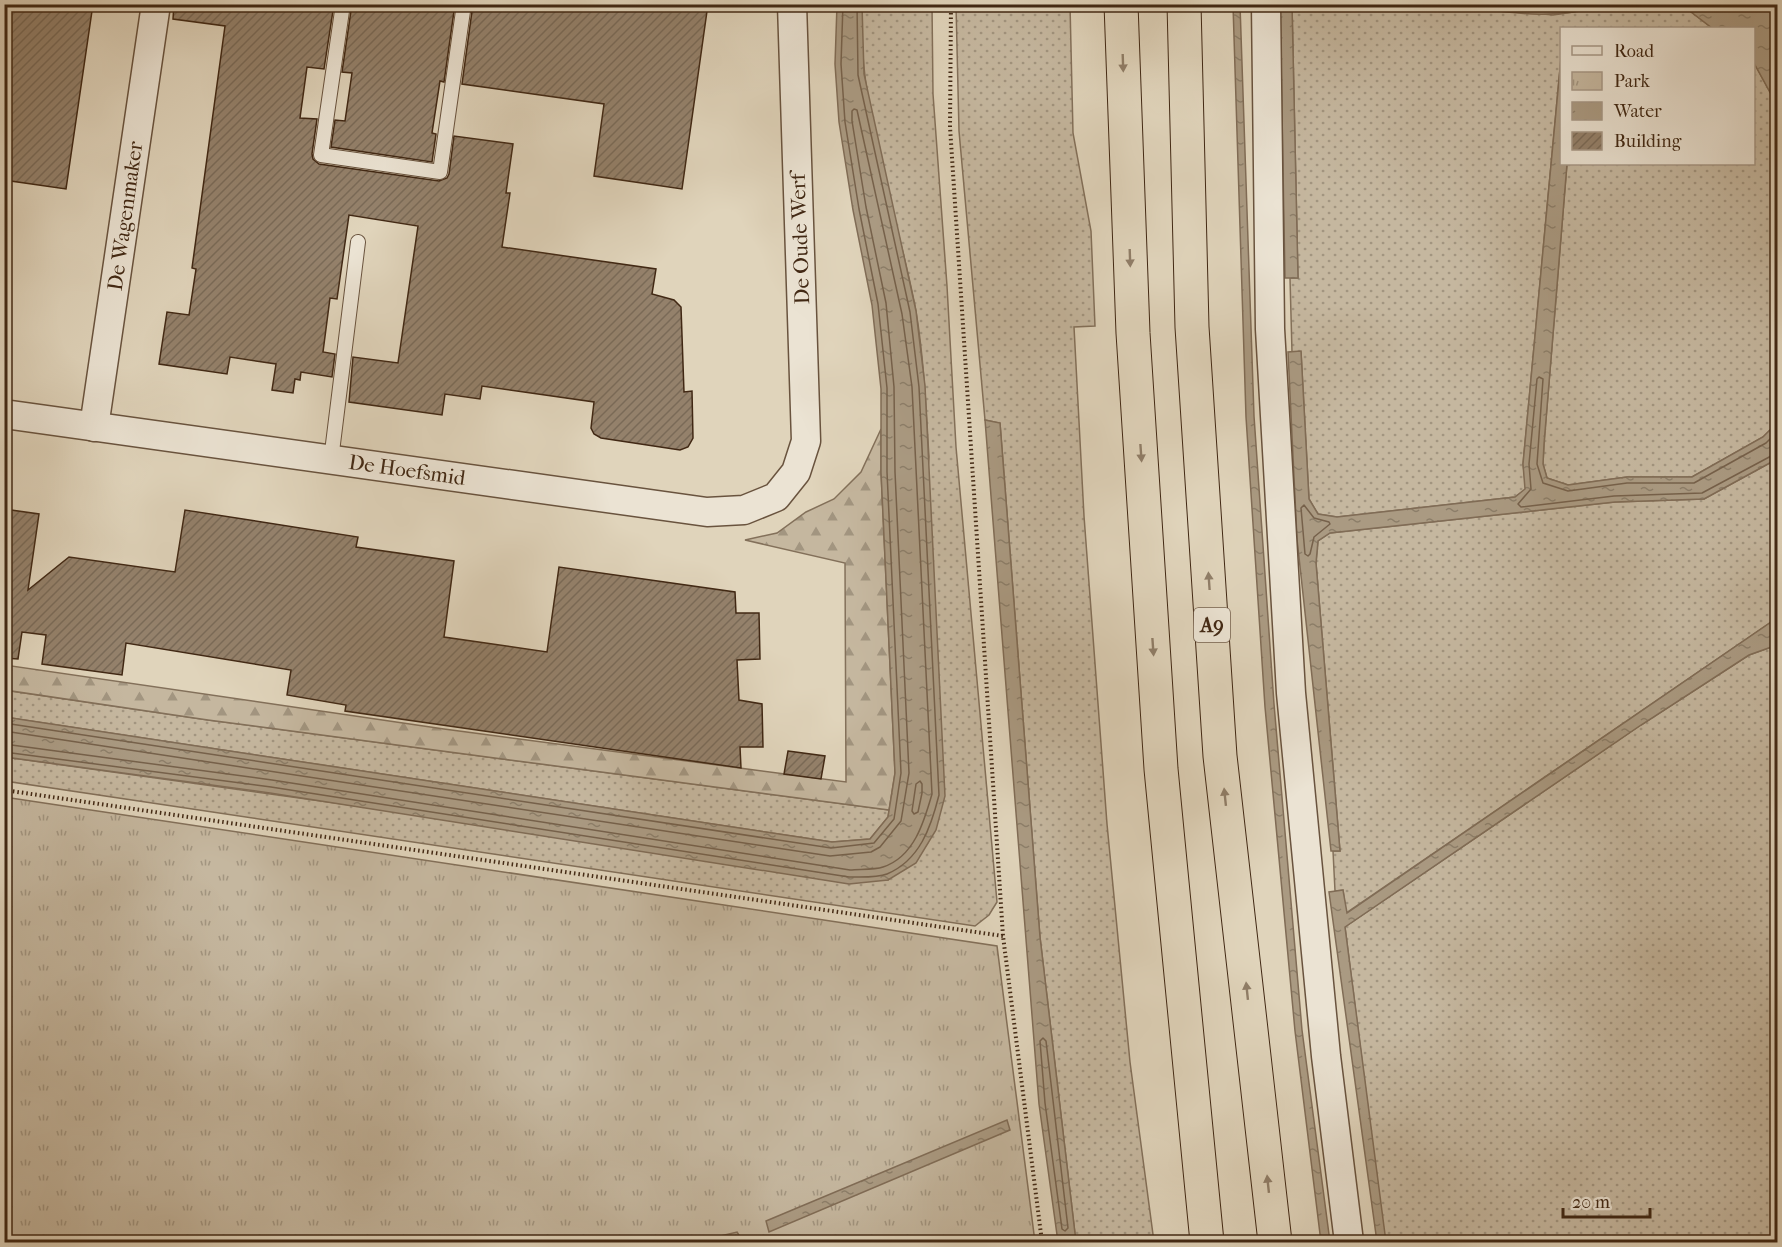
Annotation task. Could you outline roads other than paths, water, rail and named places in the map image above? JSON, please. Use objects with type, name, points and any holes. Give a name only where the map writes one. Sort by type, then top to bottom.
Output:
[{"type":"highway","points":[[1121,4],[1133,333],[1161,769],[1207,1242]]},
{"type":"highway","name":"A9","points":[[1184,4],[1192,327],[1220,744],[1275,1242]]},
{"type":"street","name":"De Wagenmaker","points":[[94,427],[156,4]]},
{"type":"street","name":"De Oude Werf","points":[[792,4],[806,441],[796,472]]},
{"type":"street","points":[[1266,4],[1270,329],[1291,693],[1326,1056],[1349,1242]]},
{"type":"street","name":"De Hoefsmid","points":[[4,414],[707,512],[744,510],[776,496],[796,472]]},
{"type":"lane","points":[[343,4],[321,154],[440,172],[464,4]]},
{"type":"lane","points":[[331,459],[358,242]]},
{"type":"water","points":[[837,5],[862,5],[864,74],[916,311],[925,386],[945,796],[936,830],[916,863],[888,880],[849,884],[270,793],[5,757],[5,717],[832,842],[870,839],[888,817],[895,773],[881,472],[881,389],[872,305],[853,210],[839,122],[835,64]]},
{"type":"water","points":[[1233,5],[1240,5],[1254,416],[1274,704],[1302,1030],[1330,1242],[1321,1242],[1295,1031],[1265,707],[1246,417]]},
{"type":"water","points":[[1280,5],[1292,5],[1298,278],[1285,278]]},
{"type":"water","points":[[1447,5],[1600,5],[1562,13],[1524,14]]},
{"type":"water","points":[[1682,5],[1777,5],[1777,105],[1755,65],[1755,27],[1711,27]]},
{"type":"water","points":[[1560,69],[1560,165],[1567,165],[1544,444],[1543,464],[1547,478],[1568,485],[1627,477],[1692,477],[1763,437],[1777,423],[1777,459],[1704,499],[1615,502],[1330,533],[1318,541],[1316,563],[1340,851],[1331,851],[1297,539],[1288,352],[1301,351],[1309,499],[1318,514],[1337,517],[1515,497],[1525,489],[1523,464]]},
{"type":"water","points":[[985,420],[1000,423],[1040,937],[1076,1242],[1058,1242],[1039,1104]]},
{"type":"water","points":[[1777,618],[1777,645],[1749,655],[1641,725],[1345,927],[1386,1242],[1377,1242],[1329,892],[1343,890],[1347,913]]},
{"type":"water","points":[[1007,1120],[1010,1130],[769,1232],[766,1221]]},
{"type":"water","points":[[737,1232],[742,1240],[740,1242],[695,1242]]}]
